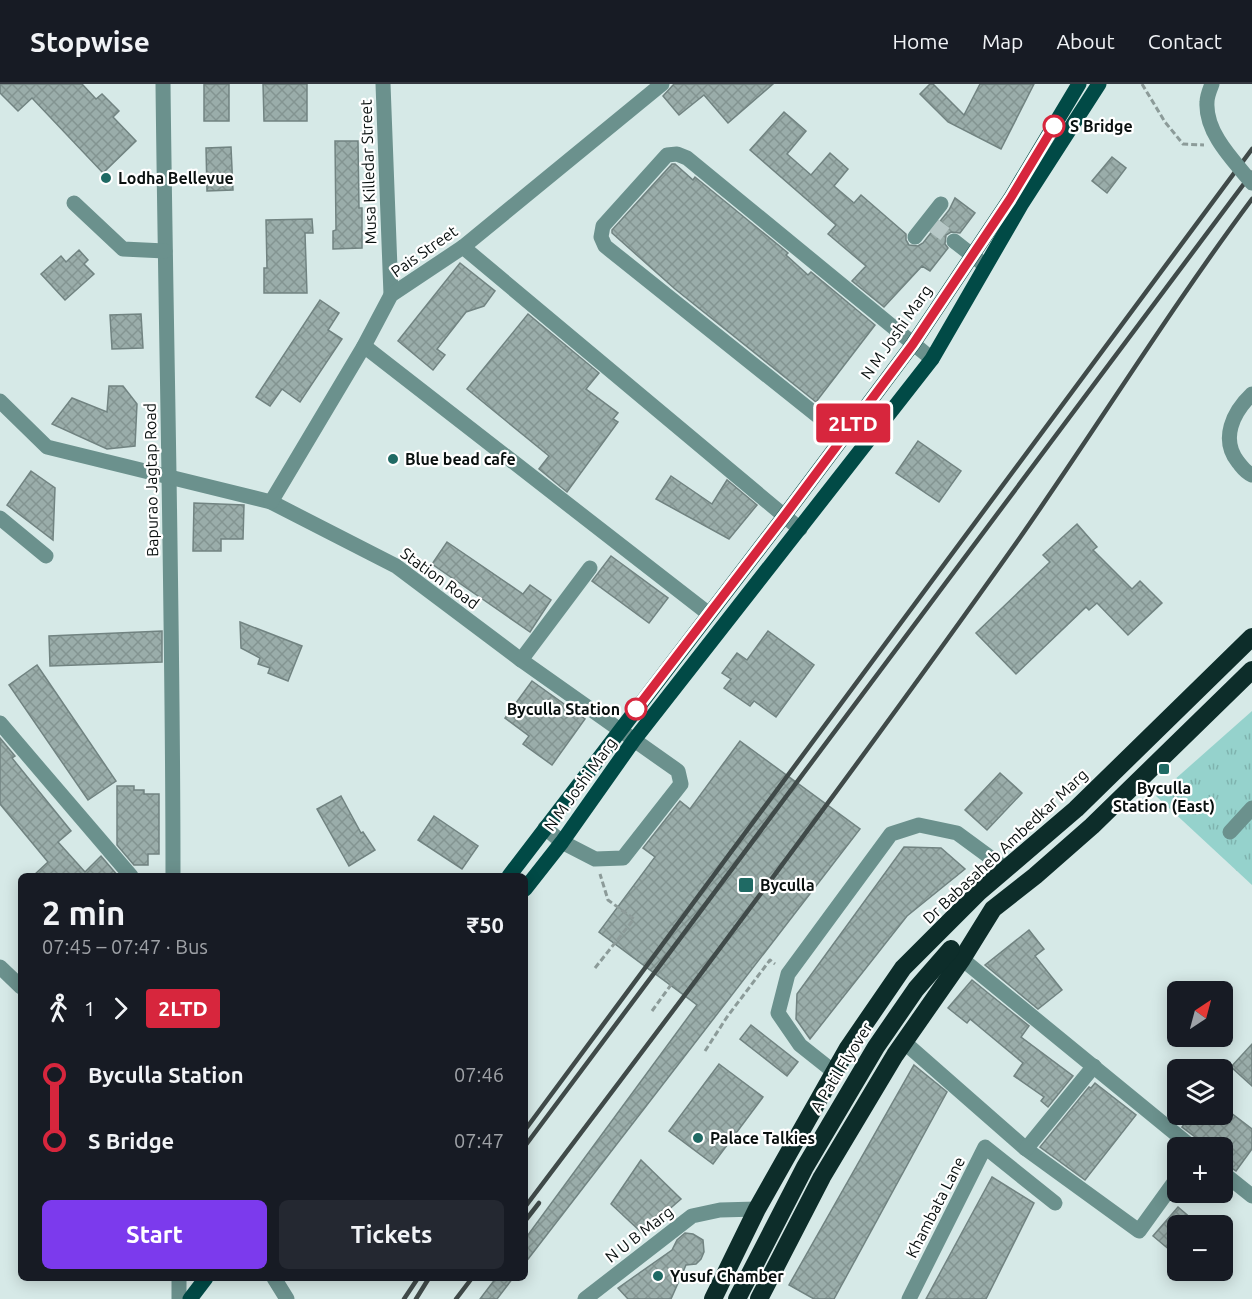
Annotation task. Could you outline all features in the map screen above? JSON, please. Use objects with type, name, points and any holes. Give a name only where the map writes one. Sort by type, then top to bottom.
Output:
[{"type":"highway","name":"Dr Babasaheb Ambedkar Marg","points":[[715,1295],[757,1209],[834,1072],[903,968],[979,892],[1076,809],[1252,637]]},
{"type":"highway","name":"A Patil Flyover","points":[[735,1299],[805,1167],[870,1057],[910,996],[957,954],[993,909],[1092,826],[1252,670]]},
{"type":"highway","points":[[759,1299],[822,1177],[957,954]]},
{"type":"main road","name":"N M Joshi Marg","points":[[511,873],[913,344],[971,254],[1010,199],[1079,84]]},
{"type":"main road","name":"N M Joshi Marg","points":[[528,885],[562,842],[634,740],[932,359],[1021,205],[1100,84]]},
{"type":"main road","points":[[866,406],[883,420]]},
{"type":"main road","points":[[190,1299],[204,1281]]},
{"type":"street","name":"Bapurao Jagtap Road","points":[[163,84],[173,673],[173,873]]},
{"type":"street","name":"Musa Killedar Street","points":[[383,84],[391,295]]},
{"type":"street","name":"Pais Street","points":[[271,502],[364,346],[391,295],[463,247],[662,84]]},
{"type":"street","points":[[1212,84],[1207,102],[1209,121],[1222,146],[1252,183]]},
{"type":"street","points":[[844,436],[605,246],[601,237],[603,226],[667,155],[677,154],[687,158],[932,359]]},
{"type":"street","points":[[74,203],[123,249],[165,251]]},
{"type":"street","points":[[915,237],[930,223],[940,204]]},
{"type":"street","points":[[954,241],[985,265]]},
{"type":"street","points":[[463,247],[800,529]]},
{"type":"street","points":[[364,346],[709,614]]},
{"type":"street","points":[[1252,394],[1236,416],[1228,437],[1233,456],[1247,473],[1252,475]]},
{"type":"street","name":"Station Road","points":[[0,401],[47,447],[271,502],[396,566],[521,660],[678,771],[681,784],[623,858],[595,859]]},
{"type":"street","points":[[0,518],[46,556]]},
{"type":"street","points":[[521,660],[590,568]]},
{"type":"street","points":[[0,723],[128,873]]},
{"type":"street","points":[[1230,832],[1252,808]]},
{"type":"street","points":[[834,1072],[800,1045],[778,1013],[788,974],[891,834],[919,825],[957,834],[1006,869]]},
{"type":"street","points":[[546,828],[562,842],[595,859]]},
{"type":"street","points":[[957,954],[1180,1137]]},
{"type":"street","points":[[0,967],[18,984]]},
{"type":"street","points":[[904,1042],[1026,1149],[1139,1231],[1167,1192]]},
{"type":"street","points":[[1026,1149],[1094,1066]]},
{"type":"street","name":"Khambata Lane","points":[[909,1299],[985,1148],[1055,1203]]},
{"type":"street","points":[[1233,1181],[1252,1196]]},
{"type":"street","name":"N U B Marg","points":[[585,1299],[693,1216],[720,1210],[757,1209]]},
{"type":"street","points":[[179,1281],[179,1299]]},
{"type":"street","points":[[276,1281],[287,1299]]},
{"type":"street","points":[[715,1295],[735,1299]]},
{"type":"path","points":[[1142,84],[1165,122],[1183,144],[1222,146]]},
{"type":"path","points":[[595,859],[608,900],[634,919],[596,968]]},
{"type":"path","points":[[705,1051],[727,1017],[770,960],[788,974]]},
{"type":"path","points":[[652,1011],[673,982]]},
{"type":"green space","points":[[1252,711],[1252,885],[1156,796]]},
{"type":"building","points":[[0,84],[82,84],[96,99],[102,94],[119,111],[113,117],[136,141],[103,173],[32,98],[18,111],[0,93]]},
{"type":"building","points":[[204,84],[229,84],[229,121],[204,121]]},
{"type":"building","points":[[263,84],[307,84],[307,121],[264,121]]},
{"type":"building","points":[[674,84],[773,84],[728,123],[704,95],[679,115],[663,96]]},
{"type":"building","points":[[930,84],[933,84],[964,115],[980,84],[1034,84],[1001,149],[948,122],[920,94]]},
{"type":"building","points":[[784,112],[806,131],[787,154],[811,175],[830,153],[848,169],[834,186],[854,203],[861,195],[906,234],[909,245],[918,246],[923,243],[949,210],[955,198],[975,213],[960,233],[951,232],[946,235],[945,244],[948,248],[930,271],[922,266],[884,307],[852,281],[866,266],[828,234],[836,225],[750,150]]},
{"type":"building","points":[[335,141],[358,141],[362,248],[333,249],[333,231],[336,230]]},
{"type":"building","points":[[231,147],[233,190],[207,191],[206,148]]},
{"type":"building","points":[[1112,157],[1126,168],[1107,193],[1092,181]]},
{"type":"building","points":[[672,164],[675,164],[693,180],[695,177],[788,253],[786,255],[808,275],[811,272],[875,325],[816,402],[675,289],[612,233],[612,230]]},
{"type":"building","points":[[312,219],[313,233],[305,233],[307,293],[264,293],[264,268],[267,268],[266,220]]},
{"type":"building","points":[[79,250],[88,260],[84,264],[94,274],[65,300],[41,274],[61,256],[66,262]]},
{"type":"building","points":[[460,263],[495,291],[484,306],[466,312],[437,349],[445,355],[433,370],[398,341]]},
{"type":"building","points":[[320,300],[339,313],[328,330],[342,339],[300,402],[282,389],[270,406],[256,397]]},
{"type":"building","points":[[141,314],[143,348],[112,349],[110,315]]},
{"type":"building","points":[[528,314],[599,373],[586,389],[618,413],[613,419],[618,422],[567,492],[539,469],[549,456],[467,389]]},
{"type":"building","points":[[109,386],[123,386],[137,404],[135,446],[107,449],[52,424],[72,398],[107,412]]},
{"type":"building","points":[[918,441],[961,471],[939,502],[896,473]]},
{"type":"building","points":[[31,471],[55,488],[53,540],[7,505]]},
{"type":"building","points":[[671,476],[712,504],[727,480],[757,505],[729,539],[656,499]]},
{"type":"building","points":[[194,503],[244,505],[243,539],[221,539],[221,551],[193,551]]},
{"type":"building","points":[[1077,524],[1097,547],[1093,550],[1132,589],[1140,581],[1162,603],[1128,635],[1097,603],[1089,610],[1086,607],[1016,674],[976,633],[1050,562],[1043,555]]},
{"type":"building","points":[[447,542],[523,594],[530,585],[551,600],[530,632],[432,564]]},
{"type":"building","points":[[611,556],[668,598],[649,623],[592,581]]},
{"type":"building","points":[[240,622],[302,646],[288,681],[268,673],[270,668],[258,664],[260,658],[241,648]]},
{"type":"building","points":[[162,631],[162,662],[50,666],[49,636]]},
{"type":"building","points":[[768,631],[814,665],[776,717],[754,701],[750,706],[724,688],[731,679],[722,673],[737,653],[747,660]]},
{"type":"building","points":[[37,665],[116,781],[88,800],[9,685]]},
{"type":"building","points":[[532,681],[585,719],[552,765],[523,744],[529,736],[505,718]]},
{"type":"building","points":[[0,738],[15,756],[12,758],[71,831],[58,842],[85,872],[101,856],[115,873],[36,873],[48,862],[0,804]]},
{"type":"building","points":[[740,741],[860,829],[528,1259],[528,1235],[697,1005],[599,932],[655,857],[643,848],[680,801],[690,809]]},
{"type":"building","points":[[1000,773],[1022,793],[987,830],[965,810]]},
{"type":"building","points":[[117,786],[134,786],[134,790],[144,790],[144,794],[159,794],[159,854],[148,854],[148,865],[134,865],[117,845]]},
{"type":"building","points":[[341,796],[361,833],[363,832],[375,850],[349,866],[317,809]]},
{"type":"building","points":[[434,816],[478,846],[462,869],[418,840]]},
{"type":"building","points":[[904,847],[941,848],[965,869],[907,916],[810,1039],[796,1019],[797,994]]},
{"type":"building","points":[[1029,930],[1044,949],[1035,956],[1062,990],[1038,1009],[985,965]]},
{"type":"building","points":[[972,980],[1029,1026],[1021,1037],[1073,1076],[1048,1107],[1041,1101],[1044,1097],[1014,1076],[1023,1063],[970,1019],[967,1023],[948,1008]]},
{"type":"building","points":[[751,1025],[798,1062],[787,1076],[740,1039]]},
{"type":"building","points":[[1252,1044],[1252,1086],[1233,1069],[1233,1065]]},
{"type":"building","points":[[719,1064],[763,1097],[713,1164],[669,1131]]},
{"type":"building","points":[[914,1065],[947,1092],[834,1299],[814,1299],[789,1285]]},
{"type":"building","points":[[1095,1083],[1136,1115],[1085,1180],[1040,1147],[1089,1087],[1091,1088]]},
{"type":"building","points":[[1233,1114],[1252,1129],[1252,1149],[1236,1171],[1233,1169],[1233,1137],[1195,1137],[1182,1127],[1183,1125],[1233,1125]]},
{"type":"building","points":[[641,1160],[681,1199],[642,1233],[611,1204]]},
{"type":"building","points":[[992,1177],[1034,1203],[986,1299],[926,1299]]},
{"type":"building","points":[[1178,1207],[1187,1215],[1171,1215]]},
{"type":"building","points":[[1167,1220],[1167,1248],[1153,1236]]},
{"type":"building","name":"Yusuf Chamber","points":[[685,1233],[693,1234],[703,1240],[704,1252],[696,1264],[686,1265],[671,1299],[628,1299],[618,1288],[672,1250],[677,1240]]},
{"type":"building","points":[[494,1281],[511,1281],[497,1299],[480,1299]]},
{"type":"tunnel","points":[[933,225],[954,241]]},
{"type":"railway","points":[[528,1126],[1252,149]]},
{"type":"railway","points":[[528,1142],[1252,173]]},
{"type":"railway","points":[[528,1203],[775,875],[959,624],[1252,199]]},
{"type":"railway","points":[[528,1217],[539,1203]]},
{"type":"railway","points":[[404,1299],[416,1281]]},
{"type":"railway","points":[[416,1299],[427,1281]]},
{"type":"railway","points":[[456,1299],[470,1281]]},
{"type":"bus line","name":"2LTD","points":[[636,709],[913,344],[971,254],[1010,199],[1054,126]]},
{"type":"place","name":"S Bridge","points":[[1054,126]]},
{"type":"place","name":"Lodha Bellevue","points":[[106,178]]},
{"type":"place","name":"Blue bead cafe","points":[[393,459]]},
{"type":"place","name":"Byculla Station","points":[[636,709]]},
{"type":"place","name":"Byculla Station (East)","points":[[1164,769]]},
{"type":"place","name":"Byculla","points":[[746,885]]},
{"type":"place","name":"Palace Talkies","points":[[698,1138]]},
{"type":"place","name":"Yusuf Chamber","points":[[658,1276]]}]
